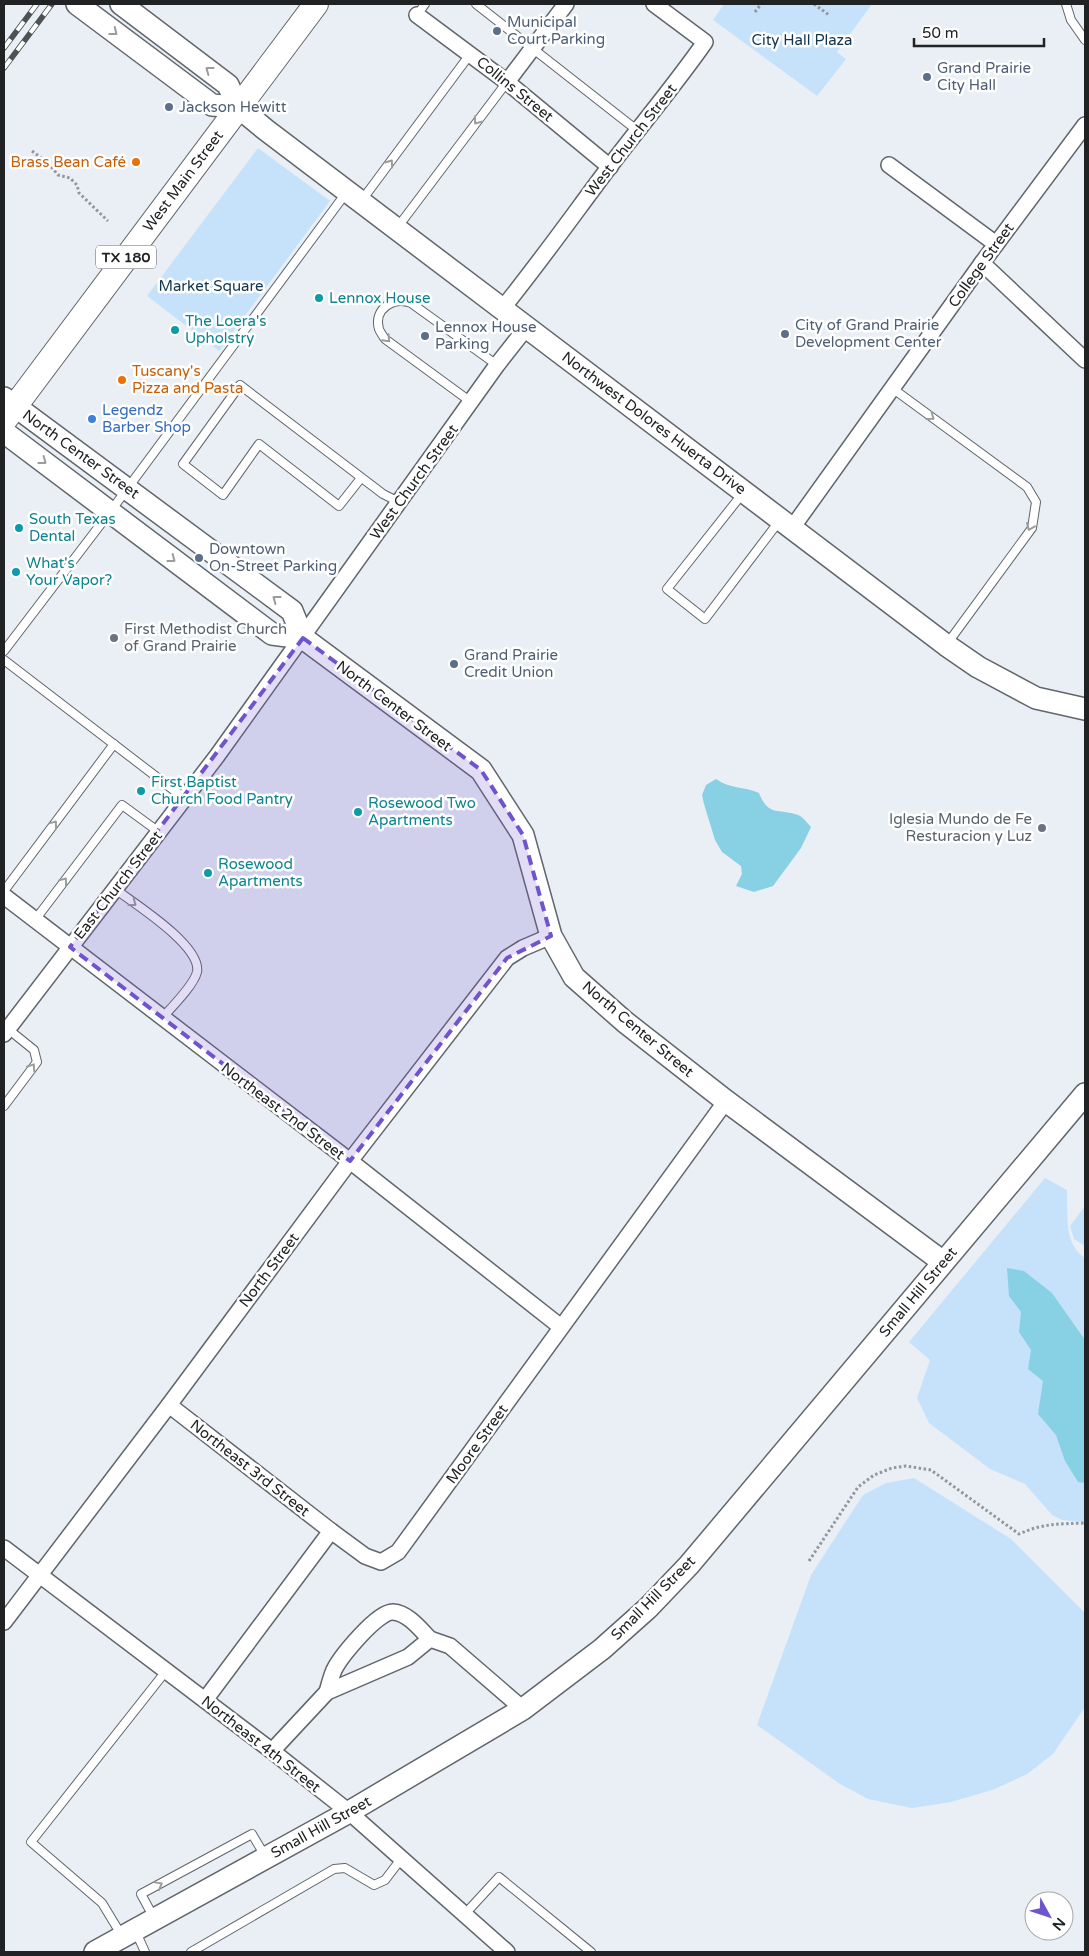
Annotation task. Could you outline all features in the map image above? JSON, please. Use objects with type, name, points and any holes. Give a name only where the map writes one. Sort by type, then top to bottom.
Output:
[{"type":"main road","name":"West Main Street","points":[[7,409],[316,4]]},
{"type":"street","points":[[77,4],[212,105],[238,107],[228,85],[121,4]]},
{"type":"street","points":[[507,82],[566,4]]},
{"type":"street","name":"West Church Street","points":[[502,309],[535,269],[610,167],[673,87],[704,42],[654,4]]},
{"type":"street","name":"Collins Street","points":[[421,9],[471,53],[610,167]]},
{"type":"street","name":"Northwest Dolores Huerta Drive","points":[[238,107],[526,328],[946,645],[978,667],[1036,698],[1085,709]]},
{"type":"street","name":"College Street","points":[[786,524],[892,388],[1085,125]]},
{"type":"street","points":[[889,165],[996,244]]},
{"type":"street","points":[[982,263],[1085,360]]},
{"type":"street","name":"West Church Street","points":[[303,638],[497,365],[526,328]]},
{"type":"street","name":"North Center Street","points":[[7,409],[127,488],[292,611],[303,638]]},
{"type":"street","name":"North Center Street","points":[[4,432],[272,634],[303,638],[482,770],[523,835],[551,936],[574,977],[625,1022],[726,1101],[942,1262]]},
{"type":"street","name":"East Church Street","points":[[6,1032],[217,756],[303,638]]},
{"type":"street","name":"Northeast 2nd Street","points":[[4,896],[350,1161],[562,1327]]},
{"type":"street","name":"North Street","points":[[4,1622],[350,1161],[506,958],[522,948],[551,936]]},
{"type":"street","name":"Small Hill Street","points":[[95,1952],[349,1812],[523,1709],[602,1649],[648,1608],[682,1572],[1085,1094]]},
{"type":"street","name":"Moore Street","points":[[331,1531],[365,1556],[381,1562],[398,1552],[726,1101]]},
{"type":"street","name":"Northeast 3rd Street","points":[[168,1405],[331,1531]]},
{"type":"street","points":[[204,1700],[331,1531]]},
{"type":"street","name":"Northeast 4th Street","points":[[4,1548],[349,1812],[507,1952]]},
{"type":"street","points":[[327,1692],[334,1670],[367,1628],[384,1613],[392,1612],[402,1614],[430,1639],[450,1646],[523,1709]]},
{"type":"street","points":[[272,1752],[327,1692],[408,1657],[430,1639]]},
{"type":"lane","points":[[476,4],[638,131]]},
{"type":"lane","points":[[1066,4],[1071,20],[1085,40]]},
{"type":"lane","points":[[4,651],[127,488],[354,197],[471,53]]},
{"type":"lane","points":[[397,229],[507,82]]},
{"type":"lane","points":[[471,402],[385,340],[379,329],[379,319],[385,307],[393,301],[403,300],[411,303],[497,365]]},
{"type":"lane","points":[[361,478],[339,506],[259,444],[223,495],[183,464],[240,385],[361,478],[383,494],[399,502]]},
{"type":"lane","points":[[892,388],[1028,487],[1036,502],[1032,528],[946,645]]},
{"type":"lane","points":[[744,492],[667,589],[705,620],[786,524]]},
{"type":"lane","points":[[4,660],[184,798]]},
{"type":"lane","points":[[4,892],[114,744]]},
{"type":"lane","points":[[35,920],[122,805],[159,832]]},
{"type":"lane","points":[[115,889],[184,942],[197,962],[194,979],[162,1018]]},
{"type":"lane","points":[[4,1106],[37,1062],[34,1050],[6,1032]]},
{"type":"lane","points":[[145,1952],[102,1903],[31,1842],[166,1671]]},
{"type":"lane","points":[[154,1920],[141,1894],[252,1834],[266,1858]]},
{"type":"lane","points":[[191,1952],[334,1869],[345,1868],[374,1885],[385,1880],[401,1859]]},
{"type":"lane","points":[[464,1915],[499,1877],[591,1952]]},
{"type":"path","points":[[754,12],[761,4]]},
{"type":"path","points":[[814,4],[829,15]]},
{"type":"path","points":[[32,151],[49,164],[58,175],[70,178],[77,185],[79,193],[108,221]]},
{"type":"path","points":[[809,1562],[858,1487],[874,1475],[892,1468],[906,1466],[931,1470],[1020,1534],[1035,1527],[1085,1523]]},
{"type":"highlighted area","points":[[303,638],[481,770],[523,835],[551,936],[507,958],[350,1161],[70,947]]},
{"type":"green space","name":"City Hall Plaza","points":[[724,4],[872,4],[837,52],[846,59],[817,96],[713,20]]},
{"type":"green space","name":"Market Square","points":[[258,148],[330,201],[219,351],[147,296]]},
{"type":"green space","points":[[1045,1178],[1067,1190],[1067,1217],[1070,1236],[1073,1245],[1085,1258],[1085,1521],[1083,1522],[1062,1520],[1052,1515],[1025,1484],[990,1469],[929,1423],[917,1398],[930,1360],[909,1342]]},
{"type":"green space","points":[[1085,1206],[1085,1246],[1074,1239],[1070,1226]]},
{"type":"green space","points":[[914,1478],[1011,1539],[1085,1613],[1085,1707],[1053,1754],[1027,1774],[995,1789],[951,1802],[912,1808],[868,1799],[840,1784],[757,1725],[811,1575],[863,1495],[886,1483]]},
{"type":"shaded area","points":[[716,779],[726,784],[759,793],[762,800],[770,808],[800,816],[811,827],[801,848],[773,886],[754,892],[736,886],[742,874],[741,866],[722,852],[715,840],[702,795],[706,785]]},
{"type":"shaded area","points":[[1007,1268],[1024,1271],[1052,1293],[1085,1340],[1085,1483],[1078,1482],[1065,1461],[1056,1435],[1038,1414],[1043,1381],[1028,1369],[1031,1350],[1019,1332],[1021,1312],[1009,1296]]},
{"type":"railway","points":[[4,48],[37,4]]},
{"type":"railway","points":[[4,68],[52,4]]},
{"type":"place","name":"Municipal Court Parking","points":[[497,31]]},
{"type":"place","name":"Grand Prairie City Hall","points":[[927,77]]},
{"type":"place","name":"Jackson Hewitt","points":[[169,107]]},
{"type":"place","name":"Brass Bean Café","points":[[136,162]]},
{"type":"place","name":"Lennox House","points":[[319,298]]},
{"type":"place","name":"The Loera's Upholstry","points":[[175,330]]},
{"type":"place","name":"City of Grand Prairie Development Center","points":[[785,334]]},
{"type":"place","name":"Lennox House Parking","points":[[425,336]]},
{"type":"place","name":"Tuscany's Pizza and Pasta","points":[[122,380]]},
{"type":"place","name":"Legendz Barber Shop","points":[[92,419]]},
{"type":"place","name":"South Texas Dental","points":[[19,528]]},
{"type":"place","name":"Downtown On-Street Parking","points":[[199,558]]},
{"type":"place","name":"What's Your Vapor?","points":[[16,572]]},
{"type":"place","name":"First Methodist Church of Grand Prairie","points":[[114,638]]},
{"type":"place","name":"Grand Prairie Credit Union","points":[[454,664]]},
{"type":"place","name":"First Baptist Church Food Pantry","points":[[141,791]]},
{"type":"place","name":"Rosewood Two Apartments","points":[[358,812]]},
{"type":"place","name":"Iglesia Mundo de Fe Resturacion y Luz","points":[[1042,828]]},
{"type":"place","name":"Rosewood Apartments","points":[[208,873]]}]
